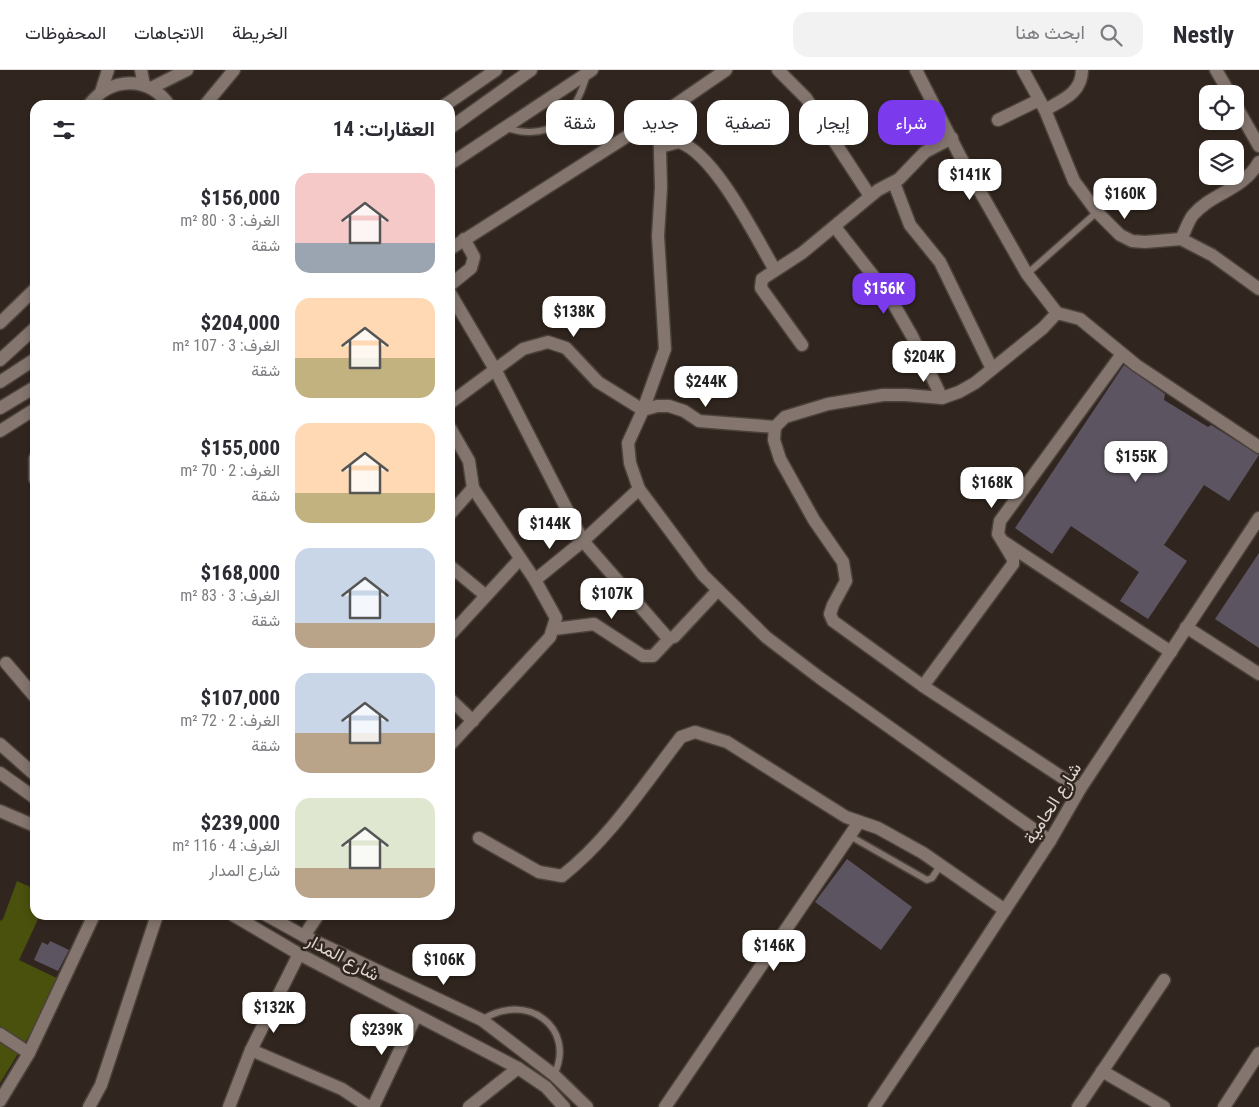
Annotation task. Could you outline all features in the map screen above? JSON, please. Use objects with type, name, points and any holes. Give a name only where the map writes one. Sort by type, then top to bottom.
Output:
[{"type":"street","points":[[100,92],[108,70]]},
{"type":"street","points":[[141,70],[148,87]]},
{"type":"street","points":[[148,87],[187,70]]},
{"type":"street","points":[[209,100],[234,70]]},
{"type":"street","points":[[453,100],[496,70]]},
{"type":"street","points":[[455,124],[530,70]]},
{"type":"street","points":[[682,100],[726,70]]},
{"type":"street","points":[[778,70],[806,98],[870,196]]},
{"type":"street","points":[[916,70],[1027,274],[1057,313],[1080,319],[1122,354],[1259,447]]},
{"type":"street","points":[[1023,70],[1042,105],[1074,182],[1097,212],[1120,235],[1132,241],[1155,243],[1181,239],[1212,255],[1259,290]]},
{"type":"street","points":[[998,120],[1072,95],[1082,81],[1082,70]]},
{"type":"street","points":[[1216,70],[1225,85]]},
{"type":"street","points":[[455,161],[590,71]]},
{"type":"street","points":[[93,100],[108,87],[126,83],[148,87],[165,100]]},
{"type":"street","points":[[1244,120],[1259,146]]},
{"type":"street","points":[[455,245],[624,138]]},
{"type":"street","points":[[802,345],[761,288],[762,279],[802,253],[835,228],[870,196],[894,183],[925,152],[952,138]]},
{"type":"street","points":[[660,148],[679,142],[698,152],[728,190],[775,270]]},
{"type":"street","points":[[660,145],[658,236],[665,349],[643,410],[628,443],[630,463],[639,489],[689,557],[718,590],[766,637],[820,678],[1050,841]]},
{"type":"street","points":[[1181,239],[1192,216],[1200,208],[1248,179],[1259,162]]},
{"type":"street","points":[[894,183],[910,224],[940,262],[992,368]]},
{"type":"street","points":[[835,228],[889,296],[912,336],[942,398]]},
{"type":"street","points":[[455,281],[471,268],[473,262],[474,257],[464,239]]},
{"type":"street","points":[[0,323],[30,294]]},
{"type":"street","points":[[455,301],[496,371],[583,541],[670,638]]},
{"type":"street","points":[[1057,313],[1042,328],[959,392],[942,398],[906,394],[883,395],[828,404],[785,417],[775,427],[774,440],[780,459],[814,520],[843,562],[846,581],[833,605],[830,614],[832,621],[923,686],[1080,789]]},
{"type":"street","points":[[0,360],[30,333]]},
{"type":"street","points":[[455,400],[523,350],[548,342],[566,348],[598,382],[643,410],[657,406],[669,406],[684,411],[699,421],[775,427]]},
{"type":"street","points":[[923,686],[1013,564],[1013,559],[998,534],[1000,521],[1122,354]]},
{"type":"street","points":[[0,382],[30,362]]},
{"type":"street","points":[[0,408],[30,390]]},
{"type":"street","points":[[0,431],[30,412]]},
{"type":"street","points":[[455,437],[469,461],[473,488],[535,580],[556,618],[550,637],[455,740]]},
{"type":"street","points":[[455,508],[473,488]]},
{"type":"street","points":[[535,580],[583,541],[639,489]]},
{"type":"street","name":"شارع الحامية","points":[[875,1106],[1050,841],[1080,789],[1259,518]]},
{"type":"street","points":[[1001,540],[1171,652]]},
{"type":"street","points":[[455,629],[520,558]]},
{"type":"street","points":[[455,570],[485,595]]},
{"type":"street","points":[[554,629],[594,624],[643,656],[653,656],[718,590]]},
{"type":"street","points":[[1186,627],[1259,674]]},
{"type":"street","points":[[6,663],[30,691]]},
{"type":"street","points":[[455,704],[473,721]]},
{"type":"street","points":[[479,838],[539,872],[562,876],[588,856],[614,826],[681,737],[695,732],[727,742],[846,817],[878,828],[923,853],[1005,910]]},
{"type":"street","points":[[0,744],[30,771]]},
{"type":"street","points":[[0,772],[30,794]]},
{"type":"street","points":[[0,811],[30,824]]},
{"type":"street","points":[[665,1107],[860,822]]},
{"type":"street","points":[[0,1101],[29,1053],[92,920]]},
{"type":"street","points":[[90,1107],[101,1085],[156,920]]},
{"type":"street","name":"شارع المدار","points":[[241,920],[299,954],[518,1068],[546,1087],[564,1107]]},
{"type":"street","name":"شارع المدار","points":[[275,920],[304,936],[482,1020],[554,1074],[587,1107]]},
{"type":"street","points":[[304,936],[315,920]]},
{"type":"street","points":[[229,1107],[236,1083],[251,1050],[299,954]]},
{"type":"street","points":[[1078,1107],[1164,980]]},
{"type":"street","points":[[251,1050],[319,1078],[342,1089],[371,1107],[416,1016]]},
{"type":"street","points":[[0,1034],[29,1053]]},
{"type":"street","points":[[1224,1107],[1259,1053]]},
{"type":"street","points":[[469,1107],[518,1068]]},
{"type":"street","points":[[1102,1070],[1164,1107]]},
{"type":"lane","points":[[504,127],[527,132],[550,127],[560,122],[577,104],[590,71]]},
{"type":"lane","points":[[1027,274],[1097,212]]},
{"type":"lane","points":[[850,836],[927,880],[932,878],[940,866]]},
{"type":"lane","points":[[482,1020],[492,1013],[512,1008],[532,1012],[541,1017],[549,1024],[559,1042],[560,1063],[554,1074]]},
{"type":"green space","points":[[17,881],[30,887],[30,920],[38,920],[19,960],[63,981],[0,1083],[0,921],[3,919]]},
{"type":"building","points":[[1124,365],[1165,394],[1164,400],[1208,427],[1211,425],[1259,455],[1229,501],[1204,485],[1164,545],[1187,561],[1148,619],[1120,601],[1139,572],[1071,526],[1052,554],[1015,528]]},
{"type":"building","points":[[1259,553],[1259,648],[1215,619]]},
{"type":"building","points":[[847,859],[912,907],[881,950],[815,902]]},
{"type":"building","points":[[50,941],[69,950],[58,971],[34,960],[42,942],[48,945]]}]
